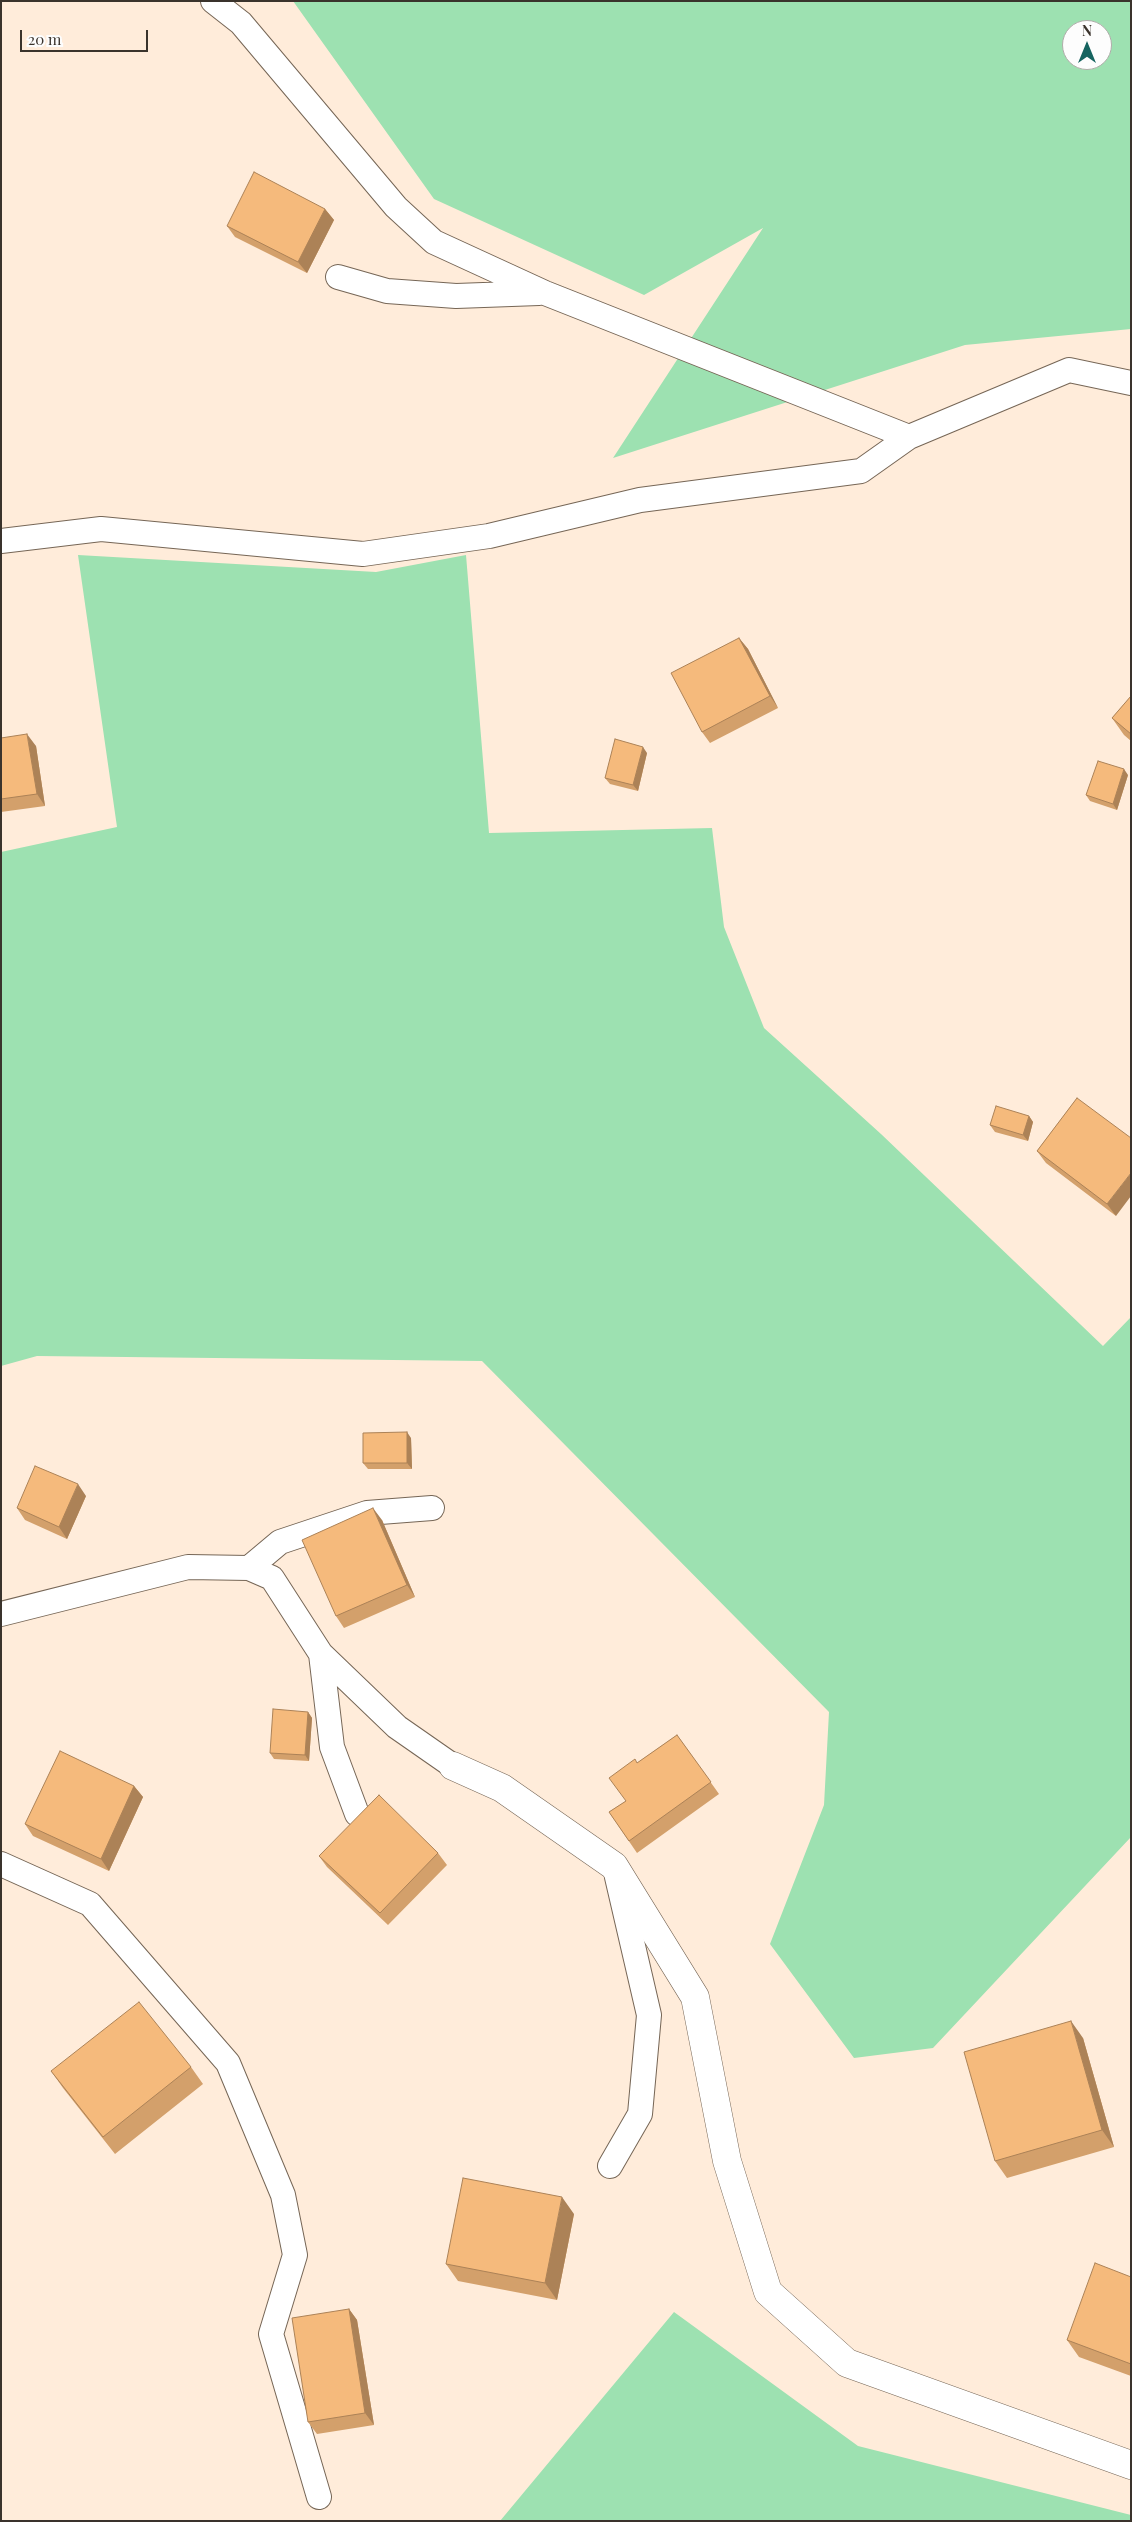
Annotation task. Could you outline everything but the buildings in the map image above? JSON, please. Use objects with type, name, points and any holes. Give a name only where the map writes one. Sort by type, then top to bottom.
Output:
[{"type":"street","points":[[453,1766],[502,1788],[614,1866],[694,1997],[727,2161],[768,2292],[847,2363],[1131,2465]]},
{"type":"lane","points":[[213,1],[242,23],[396,207],[434,242],[546,292],[909,437]]},
{"type":"lane","points":[[338,277],[387,291],[456,296],[546,292]]},
{"type":"lane","points":[[1,541],[101,529],[363,554],[489,536],[640,500],[861,471],[909,437],[1069,370],[1131,383]]},
{"type":"lane","points":[[249,1568],[280,1542],[367,1513],[432,1508]]},
{"type":"lane","points":[[1,1614],[188,1567],[249,1568],[272,1578],[320,1654],[397,1728],[453,1766]]},
{"type":"lane","points":[[320,1654],[332,1746],[357,1814]]},
{"type":"lane","points":[[1,1864],[90,1904],[228,2063],[283,2195],[294,2255],[271,2334],[319,2497]]},
{"type":"lane","points":[[610,2166],[640,2114],[649,2015],[614,1866]]},
{"type":"green space","points":[[293,1],[1131,1],[1131,329],[965,345],[613,458],[763,228],[644,295],[434,199]]},
{"type":"green space","points":[[78,555],[376,572],[466,555],[489,833],[712,828],[724,927],[764,1028],[881,1134],[1103,1346],[1131,1317],[1131,1837],[933,2048],[854,2058],[770,1944],[824,1805],[829,1712],[482,1361],[37,1356],[1,1366],[1,852],[117,827]]},
{"type":"green space","points":[[674,2312],[858,2446],[1131,2515],[1131,2521],[500,2521]]}]
